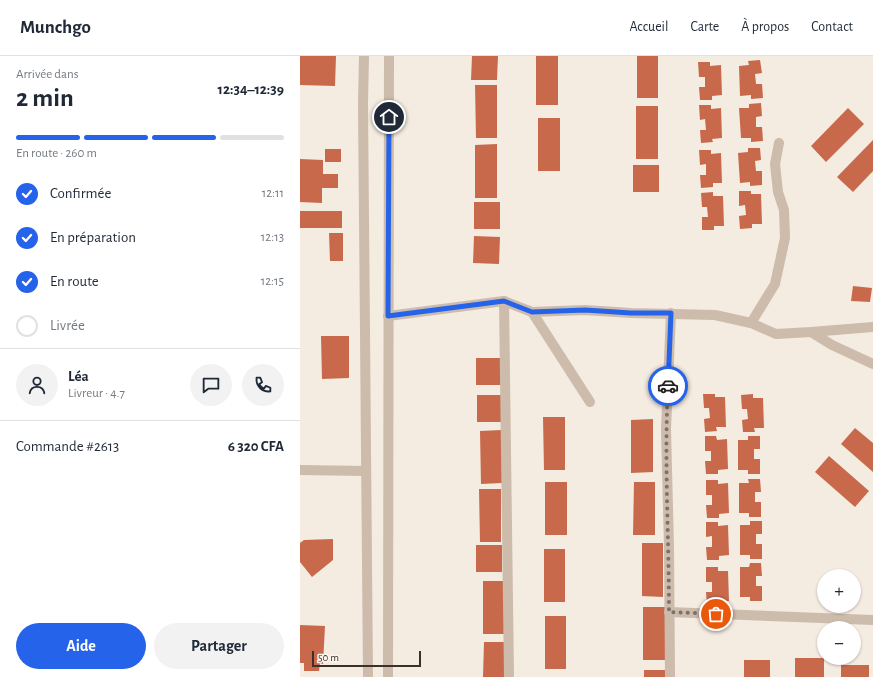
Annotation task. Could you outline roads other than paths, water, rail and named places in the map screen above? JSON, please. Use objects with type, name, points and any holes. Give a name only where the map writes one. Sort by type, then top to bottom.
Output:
[{"type":"street","points":[[364,56],[363,112],[368,677]]},
{"type":"street","points":[[388,677],[389,56]]},
{"type":"street","points":[[751,322],[775,284],[785,238],[784,210],[778,192],[775,164],[779,143]]},
{"type":"street","points":[[388,316],[504,301],[532,312],[585,310],[631,313],[715,315],[751,322],[776,334],[873,327]]},
{"type":"street","points":[[504,301],[509,677]]},
{"type":"street","points":[[532,312],[590,402]]},
{"type":"street","points":[[670,677],[666,429],[671,313]]},
{"type":"street","points":[[811,332],[832,345],[873,364]]},
{"type":"street","points":[[300,470],[366,471]]},
{"type":"street","points":[[669,612],[873,620]]}]
